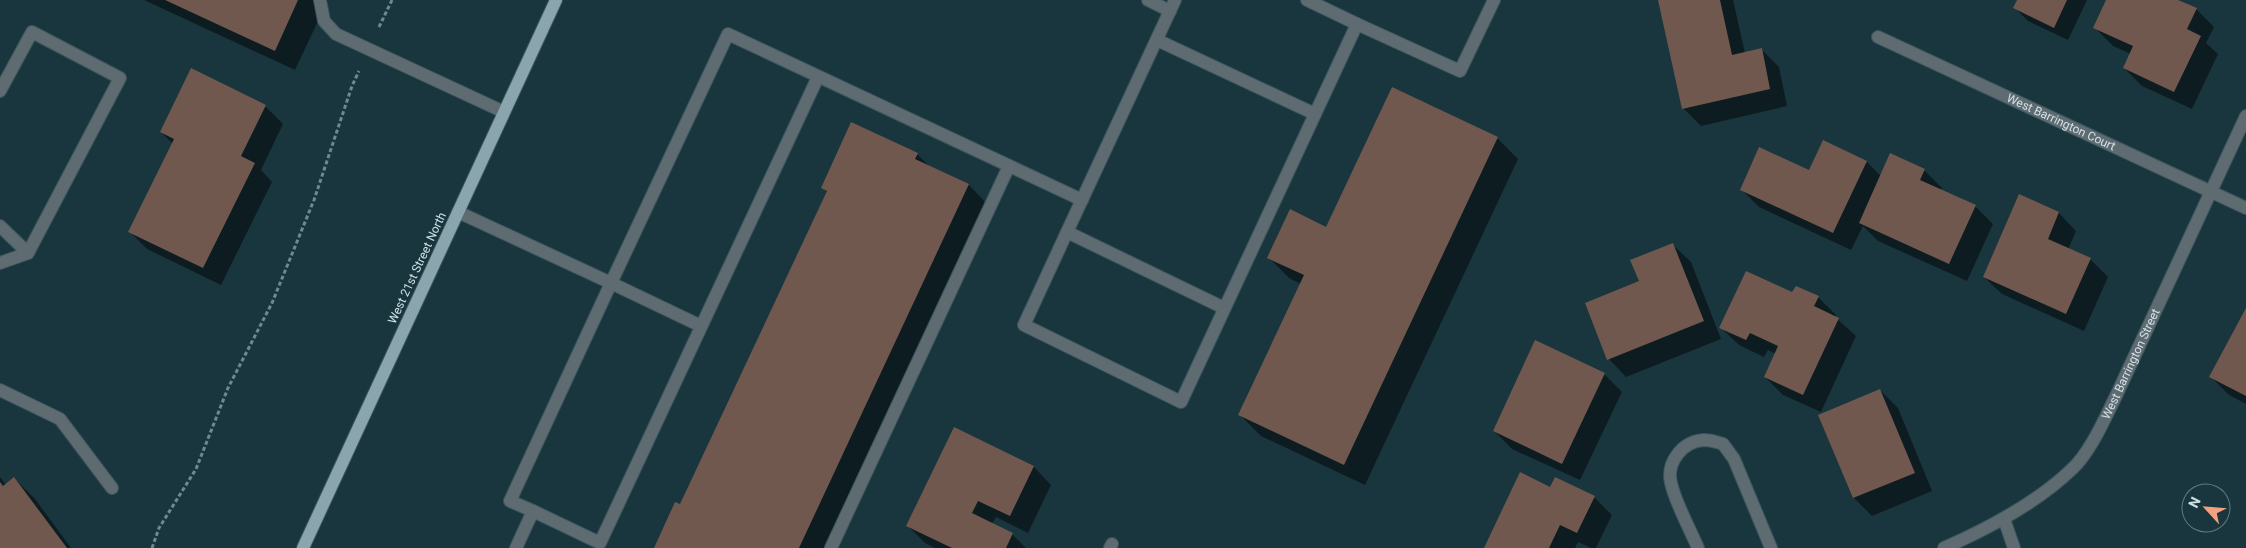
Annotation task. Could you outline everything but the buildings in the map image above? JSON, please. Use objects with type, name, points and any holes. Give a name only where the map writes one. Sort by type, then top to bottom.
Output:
[{"type":"main road","name":"West 21st Street North","points":[[303,548],[556,0]]},
{"type":"street","points":[[320,0],[324,21],[336,34],[504,112]]},
{"type":"street","points":[[1148,0],[1172,5],[1024,325],[1181,402],[1357,24]]},
{"type":"street","points":[[1307,0],[1460,71],[1494,0]]},
{"type":"street","points":[[0,91],[32,32],[120,78],[28,253],[0,263]]},
{"type":"street","points":[[818,77],[600,543],[510,501],[728,34],[1082,200]]},
{"type":"street","name":"West Barrington Court","points":[[1878,37],[2246,208]]},
{"type":"street","points":[[1157,40],[1315,114]]},
{"type":"street","name":"West Barrington Street","points":[[1944,548],[2004,519],[2073,468],[2099,431],[2246,116]]},
{"type":"street","points":[[831,548],[1010,166]]},
{"type":"street","points":[[458,212],[701,326]]},
{"type":"street","points":[[0,226],[28,253]]},
{"type":"street","points":[[1068,232],[1224,308]]},
{"type":"street","points":[[0,390],[60,419],[112,488]]},
{"type":"street","points":[[1698,548],[1670,482],[1672,466],[1679,451],[1693,442],[1706,440],[1723,444],[1734,459],[1771,548]]},
{"type":"street","points":[[516,548],[533,512]]},
{"type":"street","points":[[2004,519],[2014,548]]},
{"type":"path","points":[[152,548],[158,528],[196,469],[228,388],[272,303],[314,200],[352,86],[392,0]]}]
